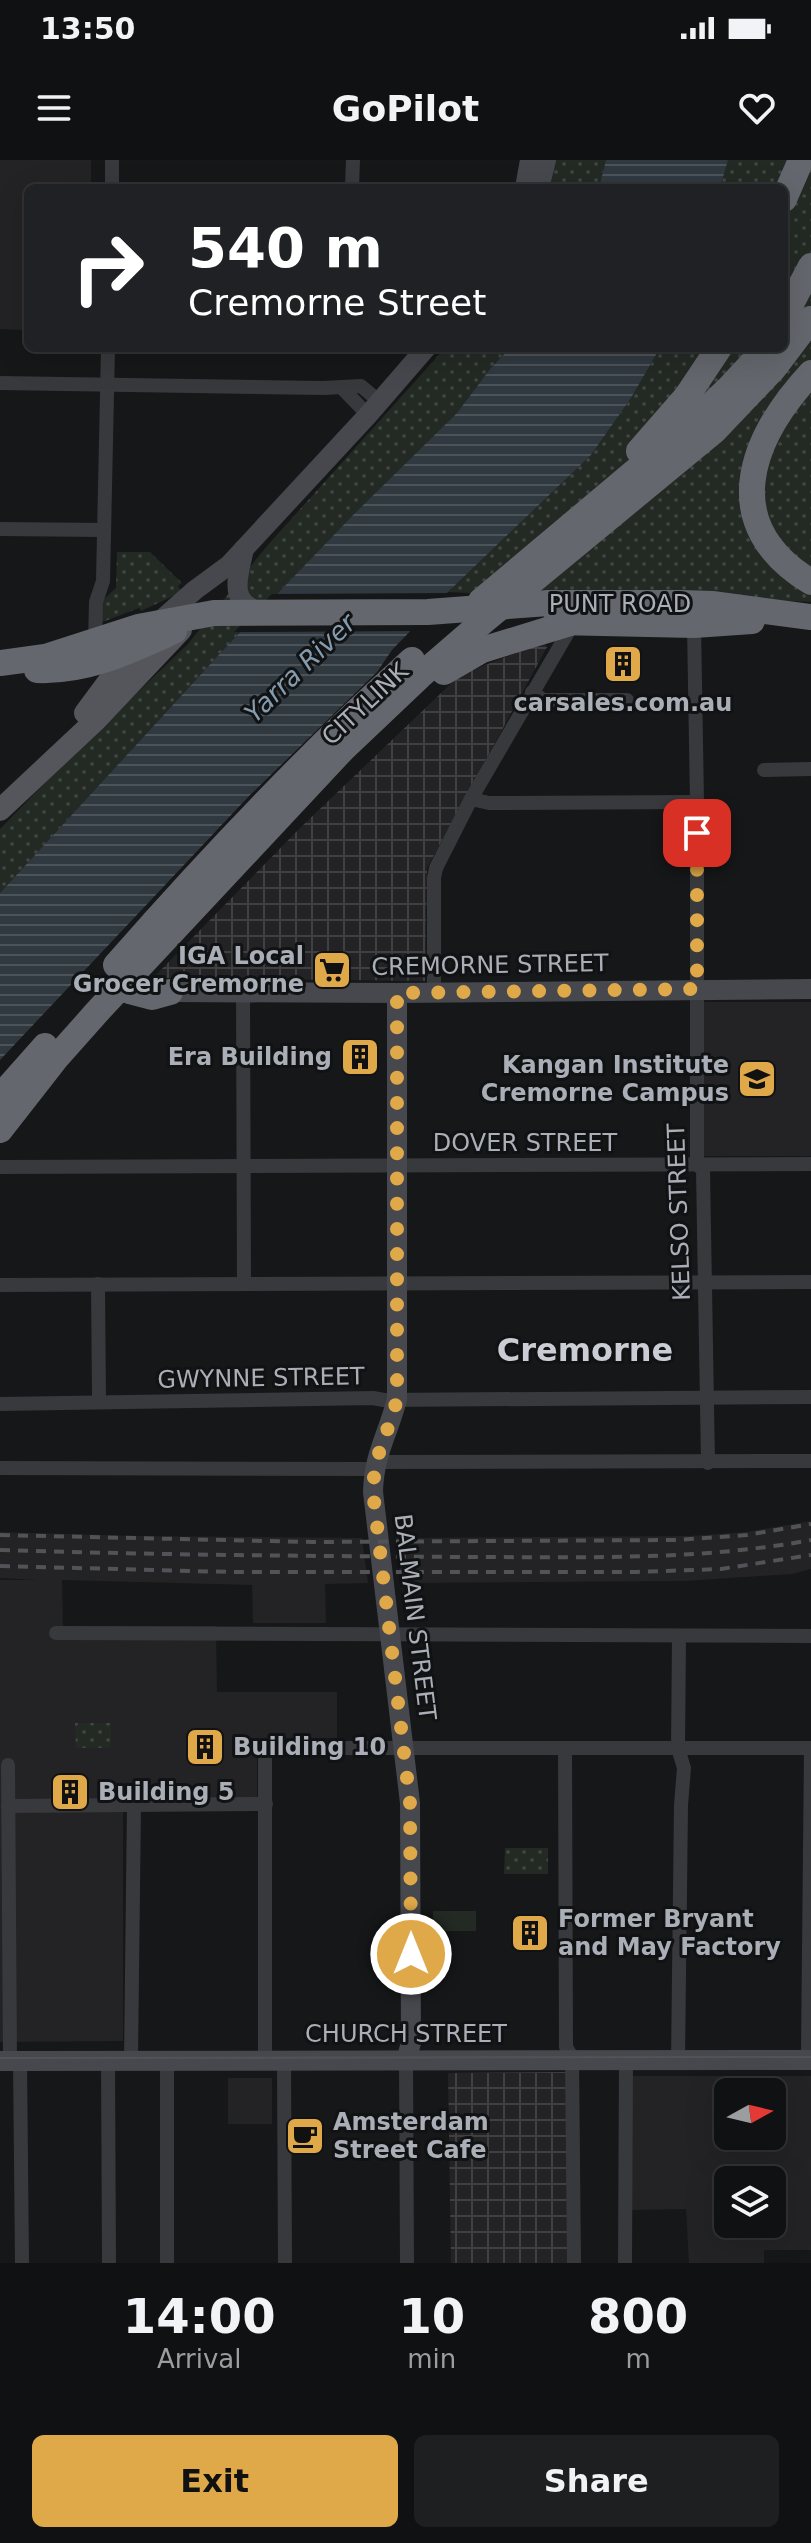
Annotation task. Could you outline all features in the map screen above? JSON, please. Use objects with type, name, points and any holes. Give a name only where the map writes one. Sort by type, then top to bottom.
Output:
[{"type":"highway","points":[[788,190],[801,160]]},
{"type":"highway","points":[[788,309],[811,266]]},
{"type":"highway","points":[[788,319],[811,287]]},
{"type":"highway","points":[[788,349],[811,319]]},
{"type":"highway","points":[[662,452],[687,396],[716,352]]},
{"type":"highway","points":[[2,1127],[150,941],[343,749],[486,619],[728,389],[762,352]]},
{"type":"highway","points":[[662,452],[742,403],[786,352]]},
{"type":"highway","points":[[811,373],[785,405],[762,443],[751,485],[752,509],[764,538],[779,558],[811,582]]},
{"type":"highway","name":"CITYLINK","points":[[0,1097],[150,941],[244,826],[371,698],[517,570],[662,452]]},
{"type":"highway","name":"PUNT ROAD","points":[[0,664],[45,657],[95,642],[216,615],[440,612],[539,604],[681,603],[811,617]]},
{"type":"highway","name":"PUNT ROAD","points":[[440,612],[570,623],[694,625],[811,617]]},
{"type":"highway","points":[[131,651],[216,615]]},
{"type":"highway","points":[[2,1127],[368,743],[439,675],[482,650],[570,623]]},
{"type":"highway","name":"PUNT ROAD","points":[[0,664],[37,670],[65,670],[131,651]]},
{"type":"highway","points":[[129,991],[152,997],[170,992]]},
{"type":"main road","points":[[0,810],[96,720],[216,615]]},
{"type":"main road","points":[[37,774],[131,651]]},
{"type":"street","points":[[112,160],[112,184]]},
{"type":"street","points":[[352,184],[353,160]]},
{"type":"street","points":[[526,184],[530,160]]},
{"type":"street","points":[[540,184],[546,160]]},
{"type":"street","points":[[95,642],[98,596],[103,581],[108,352]]},
{"type":"street","points":[[216,615],[195,590],[229,565],[423,352]]},
{"type":"street","points":[[0,383],[361,386],[374,409]]},
{"type":"street","points":[[0,529],[103,530]]},
{"type":"street","points":[[216,615],[240,597],[236,587],[244,549]]},
{"type":"street","points":[[216,615],[229,565]]},
{"type":"street","points":[[434,992],[436,868],[471,799],[570,623]]},
{"type":"street","name":"KELSO STREET","points":[[694,625],[697,1164],[703,1170],[708,1463]]},
{"type":"street","points":[[532,692],[543,700],[627,700]]},
{"type":"street","points":[[764,770],[811,769]]},
{"type":"street","points":[[471,799],[489,803],[697,802]]},
{"type":"street","name":"CREMORNE STREET","points":[[170,992],[811,989]]},
{"type":"street","points":[[243,990],[244,1284]]},
{"type":"street","name":"BALMAIN STREET","points":[[397,993],[397,1399],[374,1466],[373,1492],[405,1749],[411,1829],[411,2043],[406,2060]]},
{"type":"street","name":"DOVER STREET","points":[[0,1167],[811,1164]]},
{"type":"street","points":[[0,1285],[811,1282]]},
{"type":"street","points":[[98,1284],[99,1402]]},
{"type":"street","name":"GWYNNE STREET","points":[[0,1404],[811,1397]]},
{"type":"street","points":[[0,1468],[811,1461]]},
{"type":"street","points":[[56,1633],[811,1636]]},
{"type":"street","points":[[678,2060],[684,1768],[678,1748],[679,1636]]},
{"type":"street","points":[[285,2263],[265,1748],[811,1749],[808,2051],[811,2058]]},
{"type":"street","points":[[565,1748],[565,2014],[566,2047],[572,2060],[574,2263]]},
{"type":"street","points":[[8,1765],[10,2060],[22,2263]]},
{"type":"street","points":[[131,2060],[134,1804]]},
{"type":"street","points":[[8,1806],[266,1804]]},
{"type":"street","name":"CHURCH STREET","points":[[10,2060],[811,2058]]},
{"type":"street","points":[[108,2060],[109,2263]]},
{"type":"street","points":[[167,2060],[167,2263]]},
{"type":"street","points":[[406,2060],[407,2263]]},
{"type":"street","points":[[625,2263],[626,2060]]},
{"type":"shaded area","points":[[0,160],[91,160],[91,184],[24,184],[24,344],[22,330],[0,329]]},
{"type":"shaded area","points":[[555,160],[606,160],[600,184],[548,184]]},
{"type":"shaded area","points":[[728,160],[811,160],[811,602],[448,592],[591,455],[631,398],[658,352],[788,352],[788,184],[721,184]]},
{"type":"shaded area","points":[[441,352],[506,352],[457,413],[226,647],[0,893],[0,829],[187,645],[267,546]]},
{"type":"shaded area","points":[[117,552],[150,552],[182,583],[178,586],[182,592],[141,611],[139,608],[100,623],[101,602],[116,588]]},
{"type":"shaded area","points":[[544,642],[547,647],[427,868],[425,981],[153,978],[301,827],[460,675]]},
{"type":"shaded area","name":"Kangan Institute Cremorne Campus","points":[[704,1002],[811,1002],[811,1156],[704,1156]]},
{"type":"shaded area","points":[[811,1521],[811,1569],[792,1574],[685,1581],[401,1583],[397,1538],[689,1536],[746,1532]]},
{"type":"shaded area","points":[[0,1532],[362,1538],[368,1583],[325,1584],[326,1623],[253,1623],[252,1585],[62,1580],[63,1626],[216,1626],[217,1692],[337,1692],[337,1738],[257,1738],[257,1807],[123,1807],[123,2041],[0,2042],[0,1580],[38,1580],[0,1578]]},
{"type":"shaded area","points":[[75,1723],[111,1723],[111,1748],[76,1748]]},
{"type":"shaded area","points":[[505,1848],[548,1848],[548,1874],[504,1874]]},
{"type":"shaded area","points":[[433,1911],[476,1911],[476,1931],[433,1931]]},
{"type":"shaded area","points":[[568,2072],[571,2263],[451,2263],[448,2073]]},
{"type":"shaded area","points":[[629,2076],[811,2076],[811,2250],[764,2250],[764,2263],[689,2263],[686,2209],[632,2210]]},
{"type":"shaded area","points":[[228,2078],[272,2078],[272,2124],[228,2124]]},
{"type":"water","points":[[606,160],[728,160],[721,184],[600,184]]},
{"type":"water","name":"Yarra River","points":[[506,352],[658,352],[631,398],[591,455],[448,592],[392,650],[377,672],[249,796],[0,1060],[0,893],[226,647],[457,413]]},
{"type":"pier","points":[[452,593],[415,631],[234,632],[272,594]]},
{"type":"tram line","points":[[0,2058],[811,2057]]},
{"type":"railway","points":[[0,1535],[312,1542],[676,1540],[747,1535],[811,1524]]},
{"type":"railway","points":[[0,1550],[596,1557],[726,1552],[811,1540]]},
{"type":"railway","points":[[0,1566],[231,1572],[636,1572],[721,1569],[811,1555]]},
{"type":"place","name":"carsales.com.au","points":[[623,664]]},
{"type":"place","name":"IGA Local Grocer Cremorne","points":[[332,970]]},
{"type":"place","name":"Era Building","points":[[360,1057]]},
{"type":"place","name":"Kangan Institute Cremorne Campus","points":[[757,1079]]},
{"type":"place","name":"Building 10","points":[[205,1747]]},
{"type":"place","name":"Building 5","points":[[70,1792]]},
{"type":"place","name":"Former Bryant and May Factory","points":[[530,1933]]},
{"type":"place","name":"Amsterdam Street Cafe","points":[[305,2136]]},
{"type":"district","name":"Cremorne","points":[[585,1350]]},
{"type":"route","points":[[411,1954],[410,1803],[373,1492],[377,1455],[397,1399],[397,993],[697,989],[697,833]]}]
